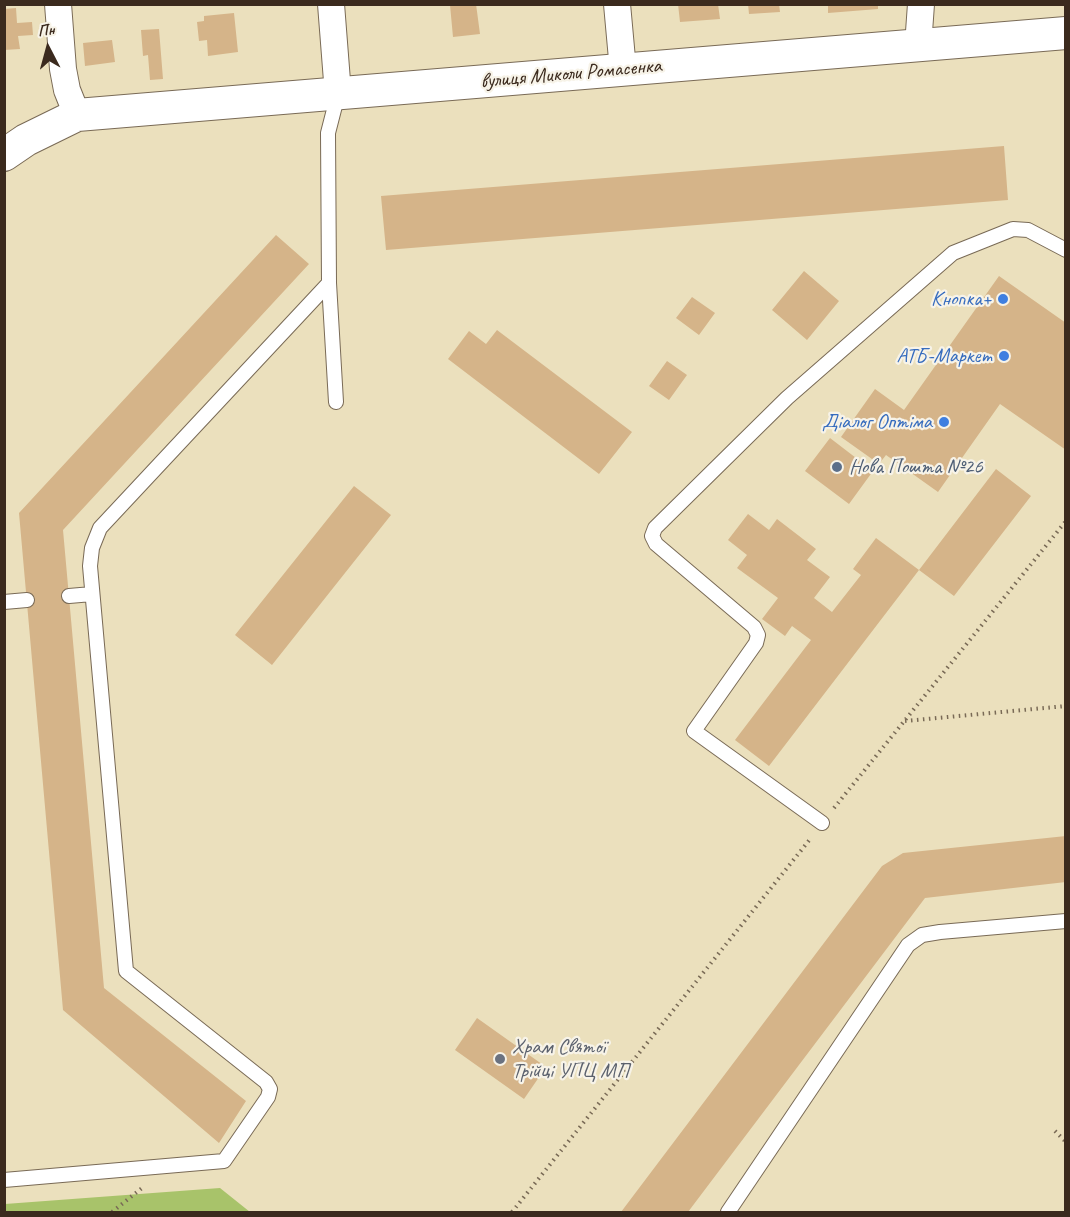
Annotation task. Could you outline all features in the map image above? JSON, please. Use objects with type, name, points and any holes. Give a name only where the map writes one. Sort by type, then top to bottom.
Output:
[{"type":"street","points":[[4,154],[26,140],[77,115],[67,90],[58,4]]},
{"type":"street","points":[[331,4],[338,94]]},
{"type":"street","points":[[617,4],[622,70]]},
{"type":"street","points":[[918,45],[921,4]]},
{"type":"street","name":"вулиця Миколи Ромасенка","points":[[77,115],[1065,33]]},
{"type":"lane","points":[[336,402],[329,283],[328,133],[338,94]]},
{"type":"lane","points":[[822,823],[694,731],[756,643],[758,635],[754,627],[656,544],[652,536],[655,528],[787,398],[953,253],[1013,229],[1028,230],[1065,250]]},
{"type":"lane","points":[[4,1180],[224,1161],[268,1097],[270,1089],[266,1082],[126,971],[90,566],[92,548],[100,528],[329,283]]},
{"type":"lane","points":[[69,596],[92,594]]},
{"type":"lane","points":[[4,602],[27,600]]},
{"type":"lane","points":[[728,1212],[908,945],[922,935],[940,932],[1065,921]]},
{"type":"path","points":[[512,1212],[1065,521]]},
{"type":"path","points":[[905,721],[1065,706]]},
{"type":"path","points":[[1055,1131],[1065,1142]]},
{"type":"green space","points":[[220,1188],[250,1212],[5,1212],[5,1204]]},
{"type":"building","points":[[476,4],[480,34],[453,37],[450,5]]},
{"type":"building","points":[[678,4],[718,4],[720,19],[680,22]]},
{"type":"building","points":[[748,4],[779,4],[780,12],[749,14]]},
{"type":"building","points":[[828,4],[878,4],[878,9],[828,13]]},
{"type":"building","points":[[16,8],[17,23],[32,22],[33,35],[18,36],[20,49],[4,50],[4,9]]},
{"type":"building","points":[[234,13],[238,52],[208,56],[207,40],[199,41],[197,22],[204,21],[204,16]]},
{"type":"building","points":[[159,29],[163,79],[150,80],[148,55],[143,56],[141,30]]},
{"type":"building","points":[[112,40],[115,62],[85,66],[83,43]]},
{"type":"building","points":[[1004,146],[1008,200],[386,250],[381,196]]},
{"type":"building","points":[[276,235],[309,264],[63,530],[104,988],[246,1101],[219,1143],[63,1010],[19,513]]},
{"type":"building","points":[[804,271],[839,301],[807,340],[772,310]]},
{"type":"building","name":"АТБ-Маркет","points":[[999,276],[1066,323],[1066,450],[1000,404],[938,492],[886,455],[879,464],[841,437],[875,389],[904,410]]},
{"type":"building","points":[[692,297],[715,313],[699,335],[676,318]]},
{"type":"building","points":[[497,330],[632,432],[599,474],[448,359],[469,331],[486,344]]},
{"type":"building","points":[[667,361],[687,375],[669,400],[649,386]]},
{"type":"building","points":[[830,438],[873,471],[849,504],[805,471]]},
{"type":"building","points":[[996,469],[1031,496],[954,596],[919,570]]},
{"type":"building","points":[[354,486],[391,515],[272,665],[235,635]]},
{"type":"building","points":[[748,514],[769,530],[777,519],[816,549],[807,560],[830,577],[814,598],[832,612],[861,575],[853,569],[876,538],[919,570],[769,766],[735,740],[811,640],[792,626],[785,636],[762,619],[778,598],[737,568],[747,555],[728,540]]},
{"type":"building","points":[[1066,836],[1066,882],[925,898],[688,1212],[621,1212],[882,866],[903,853]]},
{"type":"building","name":"Храм Святої Трійці УПЦ МП","points":[[477,1018],[546,1067],[524,1099],[455,1050]]},
{"type":"place","name":"Кнопка+","points":[[1003,299]]},
{"type":"place","name":"АТБ-Маркет","points":[[1004,356]]},
{"type":"place","name":"Діалог Оптіма","points":[[944,422]]},
{"type":"place","name":"Нова Пошта №26","points":[[837,467]]},
{"type":"place","name":"Храм Святої Трійці УПЦ МП","points":[[500,1059]]}]
